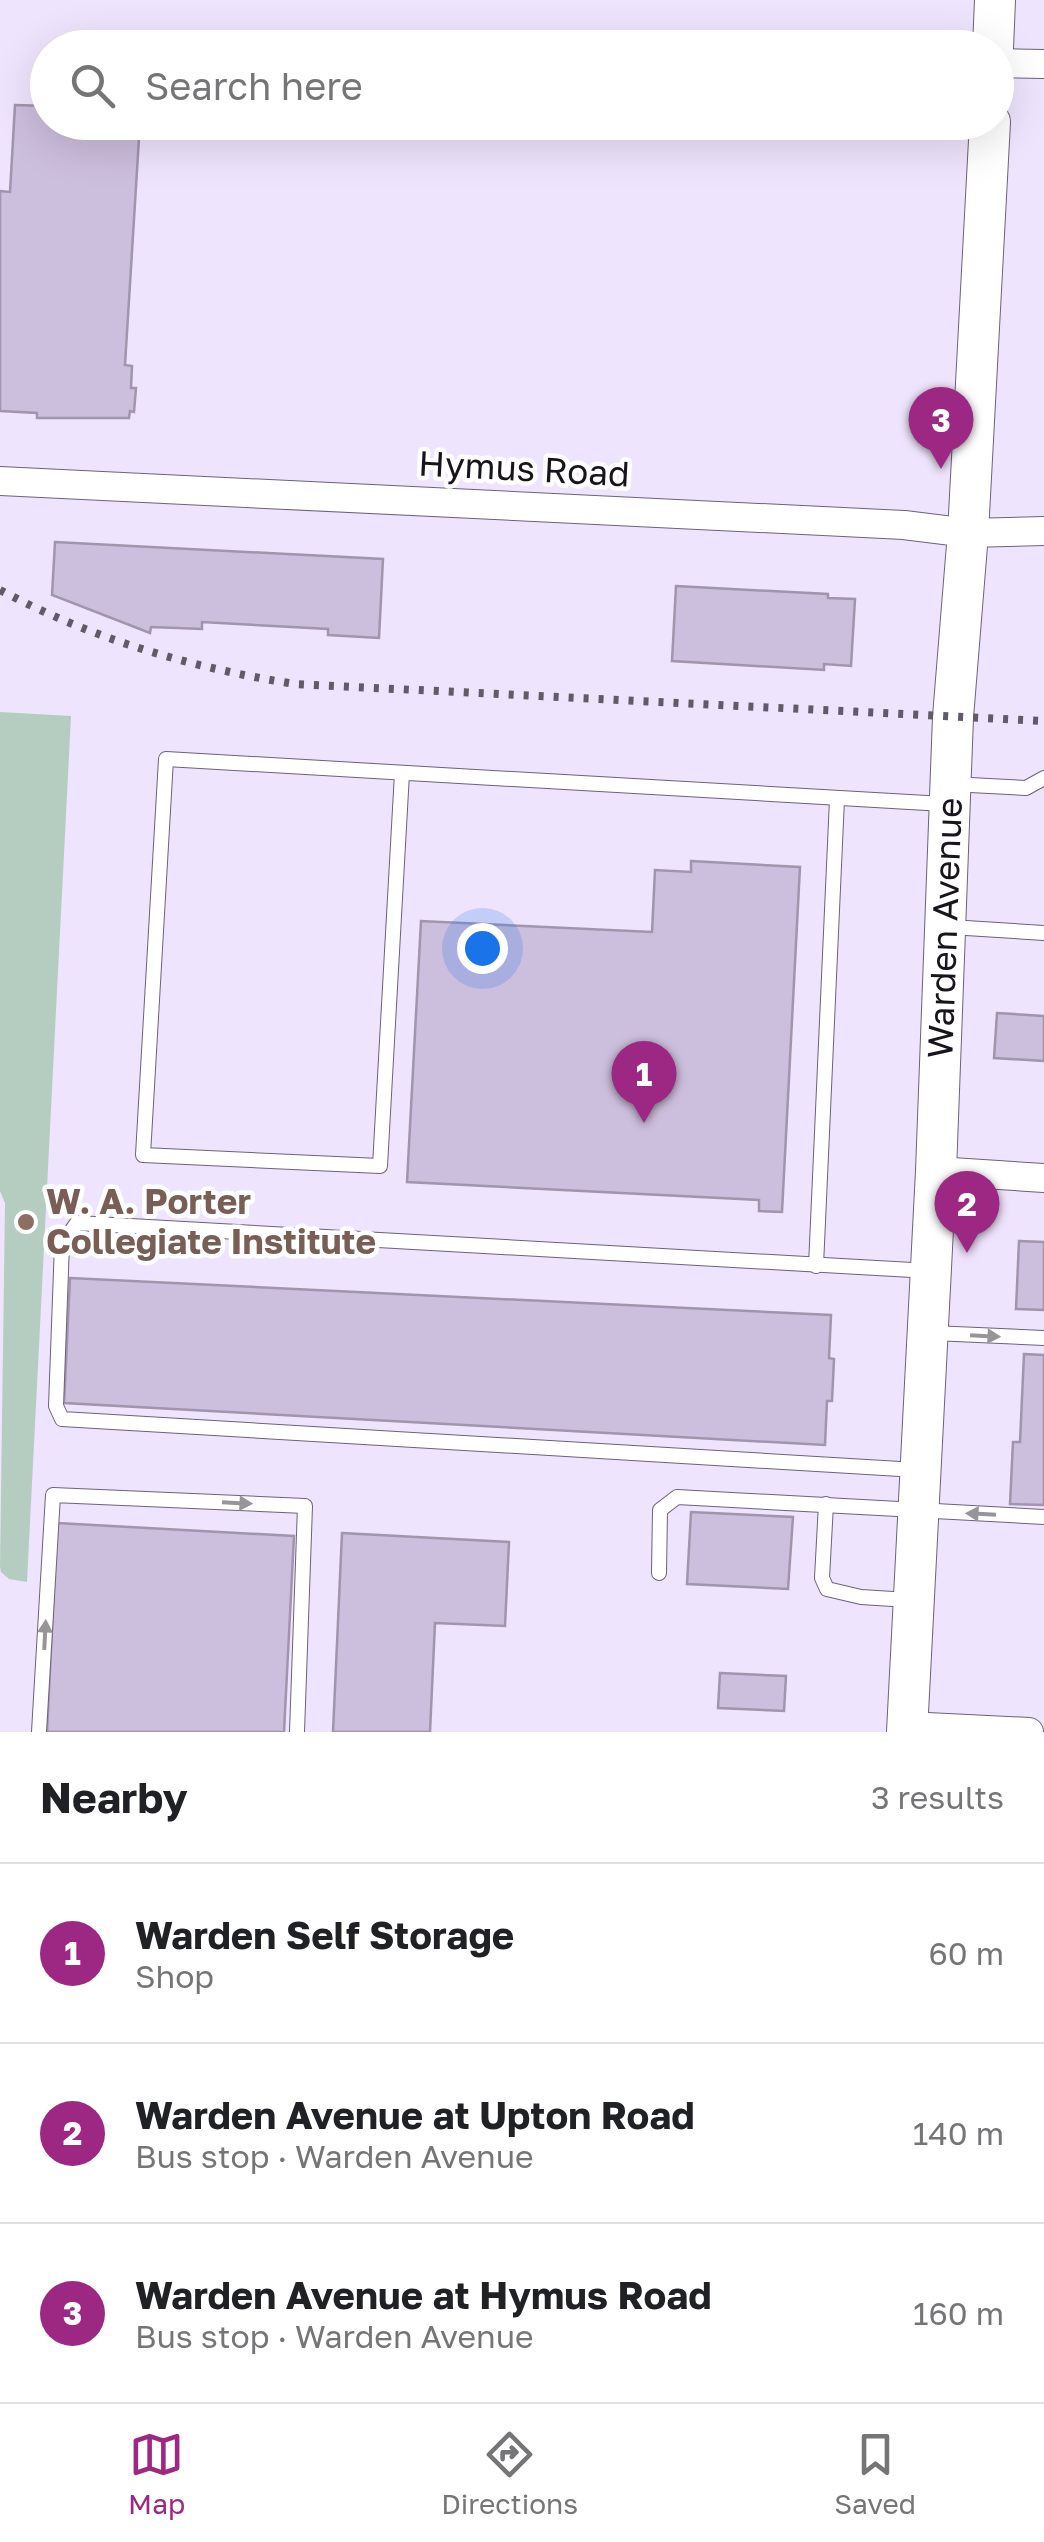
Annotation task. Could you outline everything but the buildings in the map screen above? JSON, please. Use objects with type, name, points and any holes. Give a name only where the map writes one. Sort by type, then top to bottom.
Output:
[{"type":"main road","points":[[994,30],[995,0]]},
{"type":"main road","name":"Warden Avenue","points":[[907,1729],[936,1171],[953,717],[968,534],[989,140]]},
{"type":"street","points":[[1014,63],[1044,64]]},
{"type":"street","name":"Hymus Road","points":[[0,481],[904,525],[968,534],[1044,531]]},
{"type":"street","points":[[936,1171],[1044,1178]]},
{"type":"street","points":[[907,1729],[1029,1732]]},
{"type":"lane","points":[[402,773],[380,1166],[143,1155],[166,759],[836,798],[1026,788],[1044,778]]},
{"type":"lane","points":[[816,1266],[836,798]]},
{"type":"lane","points":[[945,926],[1044,932]]},
{"type":"lane","points":[[920,1470],[62,1420],[56,1406],[62,1244],[77,1224],[930,1271]]},
{"type":"lane","points":[[926,1332],[1044,1338]]},
{"type":"lane","points":[[39,1732],[53,1494],[306,1506],[297,1732]]},
{"type":"lane","points":[[658,1572],[660,1510],[677,1497],[1044,1517]]},
{"type":"lane","points":[[826,1504],[822,1578],[827,1589],[860,1597],[914,1600]]},
{"type":"green space","name":"W. A. Porter Collegiate Institute","points":[[0,712],[71,716],[27,1582],[9,1579],[0,1567],[5,1203],[0,1191]]},
{"type":"railway","points":[[0,590],[70,623],[143,649],[295,684],[1044,721]]},
{"type":"place","name":"Warden Avenue at Hymus Road","points":[[941,469]]},
{"type":"place","name":"Warden Self Storage","points":[[644,1123]]},
{"type":"place","name":"W. A. Porter Collegiate Institute","points":[[26,1222]]},
{"type":"place","name":"Warden Avenue at Upton Road","points":[[967,1253]]}]
